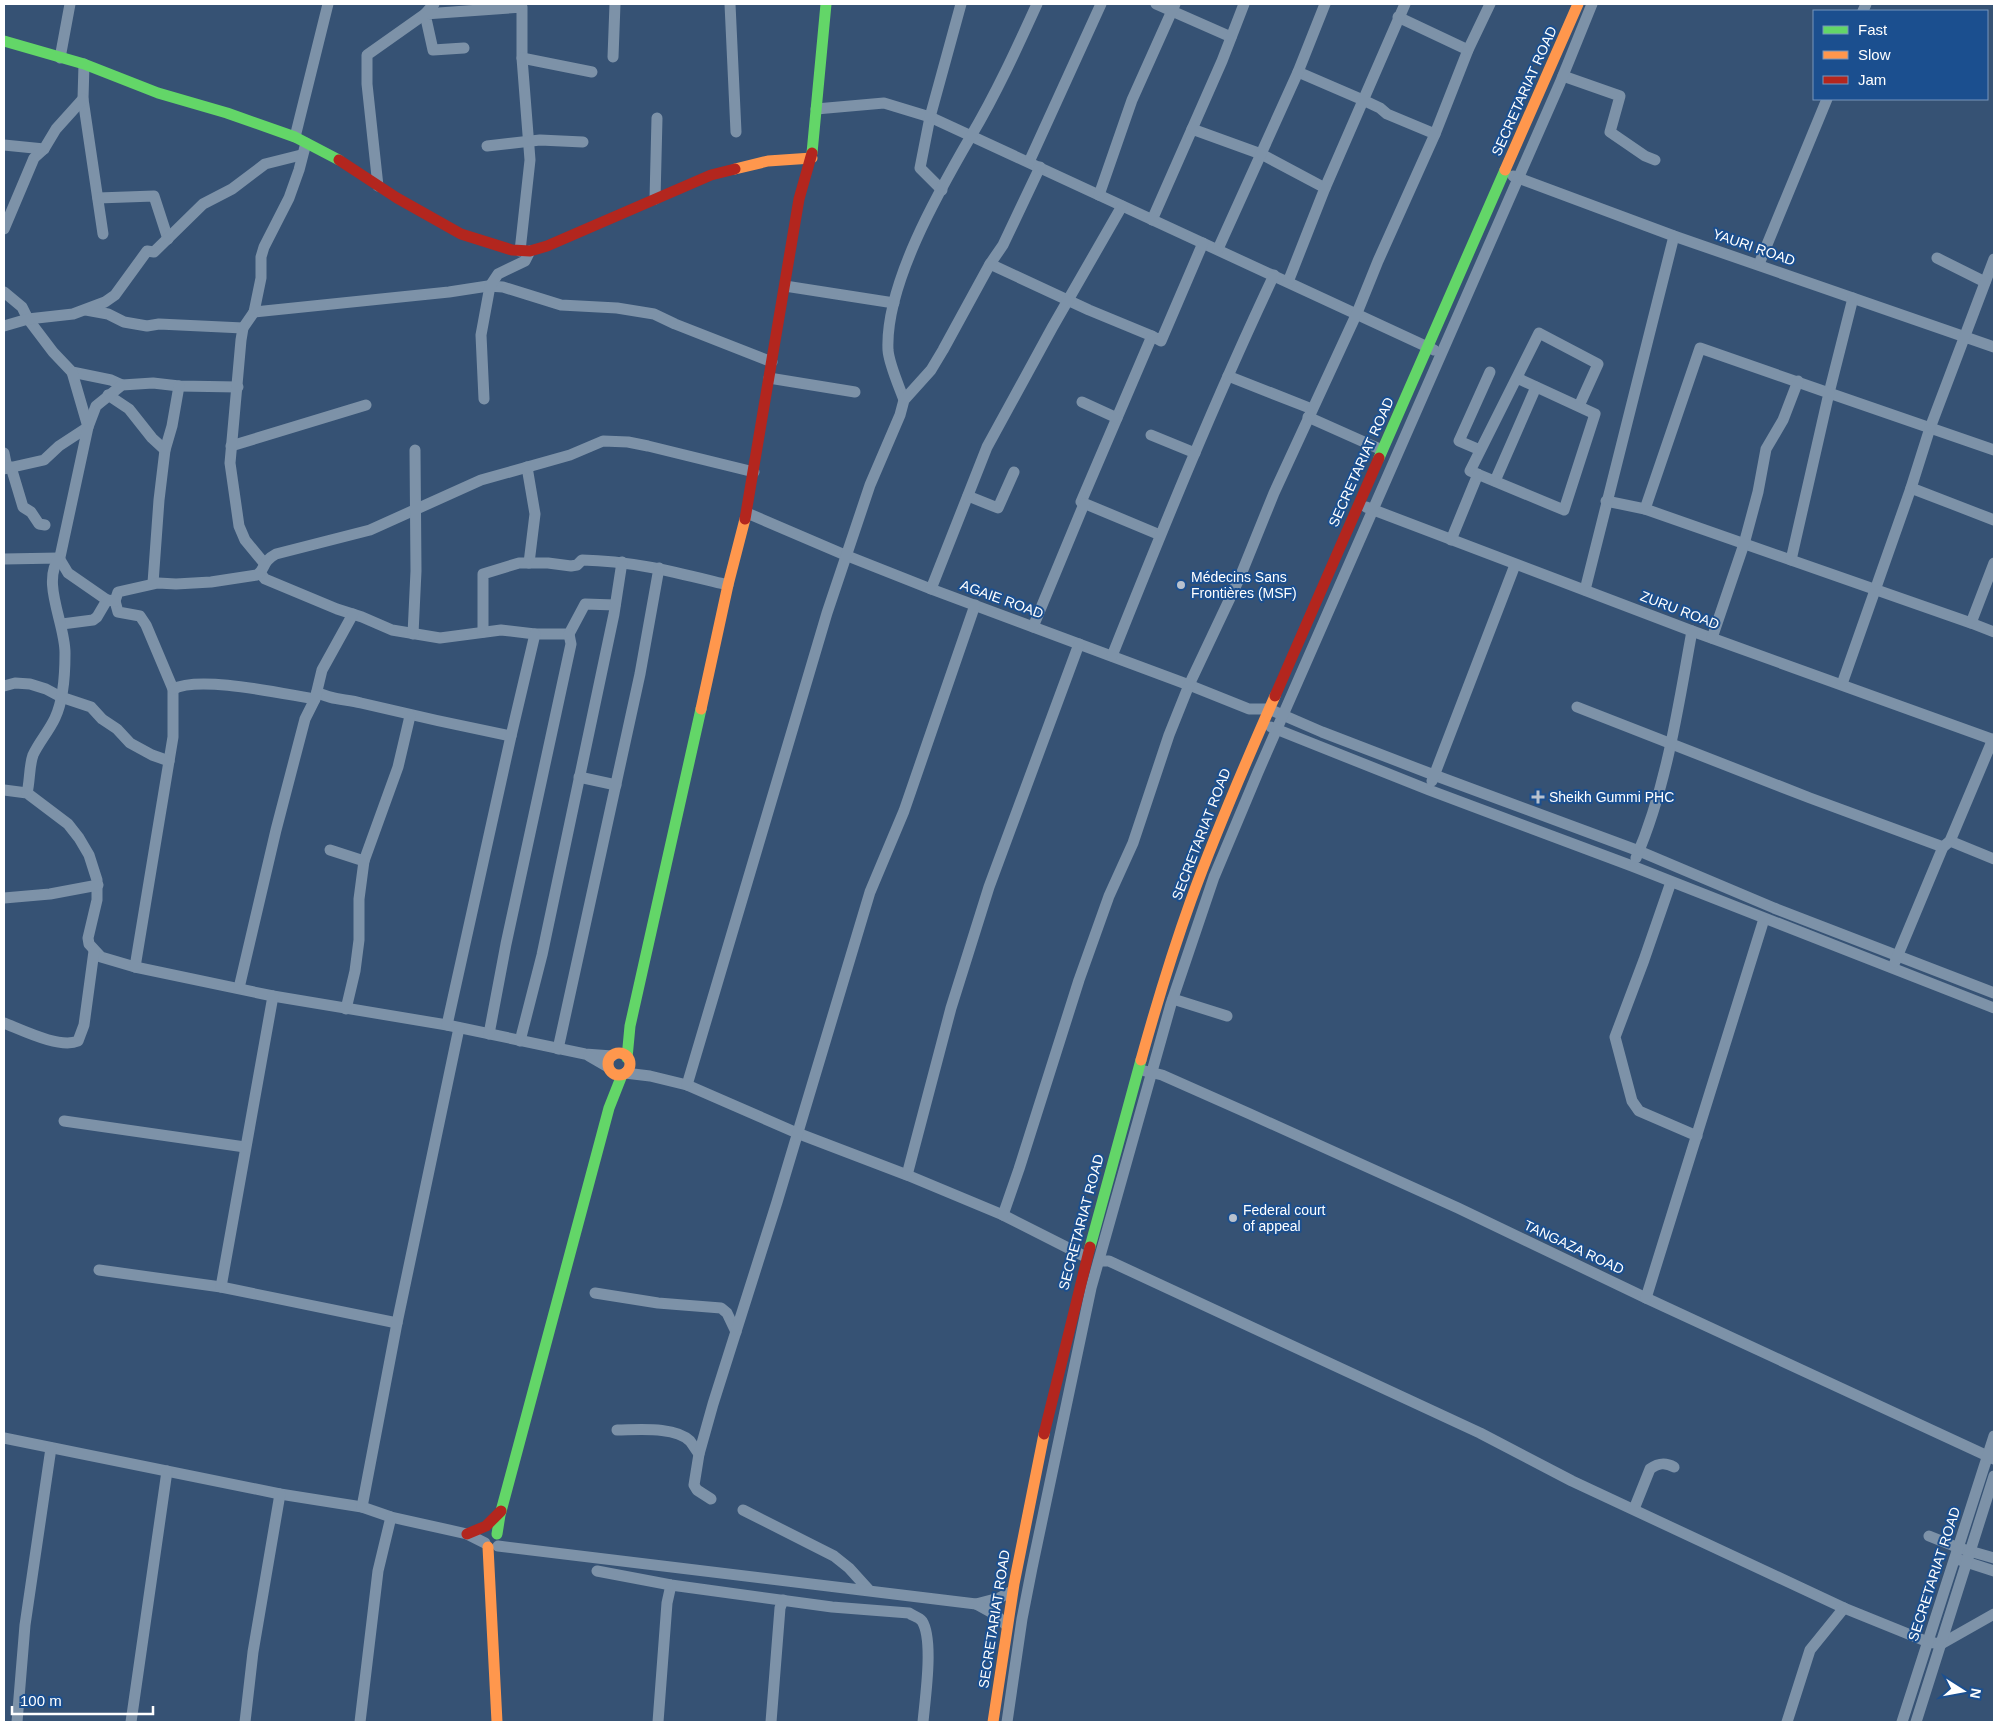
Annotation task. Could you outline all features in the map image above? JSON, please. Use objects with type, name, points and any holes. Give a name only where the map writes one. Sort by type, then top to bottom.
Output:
[{"type":"street","points":[[60,58],[70,4]]},
{"type":"street","points":[[295,137],[328,4]]},
{"type":"street","points":[[378,186],[367,84],[366,55],[425,14],[434,4]]},
{"type":"street","points":[[613,57],[615,4]]},
{"type":"street","points":[[730,4],[736,132]]},
{"type":"street","points":[[497,1722],[490,1611],[490,1563],[493,1541],[620,1068],[728,585],[747,513],[799,199],[812,158],[826,4]]},
{"type":"street","points":[[942,190],[920,168],[930,117],[961,4]]},
{"type":"street","points":[[904,400],[888,352],[889,324],[894,303],[910,256],[957,158],[972,136],[1037,4]]},
{"type":"street","points":[[687,1085],[845,555],[870,485],[900,415],[904,400],[931,370],[990,264],[1003,245],[1101,4]]},
{"type":"street","points":[[1156,4],[1174,7],[1231,37]]},
{"type":"street","points":[[1152,220],[1244,4]]},
{"type":"street","points":[[1218,249],[1298,72],[1325,4]]},
{"type":"street","points":[[1288,282],[1325,188],[1405,4]]},
{"type":"street","points":[[1003,1215],[1078,980],[1109,896],[1134,843],[1169,735],[1189,685],[1240,576],[1274,493],[1310,413],[1357,313],[1378,261],[1435,134],[1468,50],[1490,4]]},
{"type":"street","name":"SECRETARIAT ROAD","points":[[993,1722],[1012,1591],[1061,1359],[1086,1256],[1172,953],[1198,879],[1269,709],[1578,4]]},
{"type":"street","name":"SECRETARIAT ROAD","points":[[1007,1722],[1022,1619],[1076,1352],[1099,1261],[1173,999],[1214,878],[1440,353],[1563,76],[1592,4]]},
{"type":"street","points":[[1099,196],[1132,100],[1174,7]]},
{"type":"street","points":[[425,14],[522,8],[522,58],[530,142],[525,261],[498,274],[490,286],[481,335],[484,399]]},
{"type":"street","points":[[425,14],[433,50],[464,48]]},
{"type":"street","points":[[1398,17],[1468,50]]},
{"type":"street","points":[[4,41],[84,64],[158,93],[226,113],[295,137],[334,158],[432,219],[461,234],[489,244],[525,251],[571,237],[711,175],[768,161],[812,158]]},
{"type":"street","points":[[522,58],[592,72]]},
{"type":"street","points":[[84,64],[83,99],[103,234]]},
{"type":"street","points":[[1298,72],[1364,100],[1387,114],[1435,134]]},
{"type":"street","points":[[1563,76],[1620,96],[1610,132],[1655,160]]},
{"type":"street","points":[[4,229],[34,158],[44,148],[56,129],[83,99]]},
{"type":"street","points":[[1759,264],[1827,100]]},
{"type":"street","points":[[816,109],[884,104],[930,117],[1440,353]]},
{"type":"street","points":[[655,199],[657,118]]},
{"type":"street","points":[[1192,129],[1261,154],[1325,188]]},
{"type":"street","points":[[487,146],[540,140],[583,142]]},
{"type":"street","points":[[306,143],[301,155],[299,170],[288,198],[264,247],[261,257],[261,278],[254,312],[243,328],[231,446],[230,464],[239,526],[262,568],[265,580],[392,630],[413,634],[440,638],[500,630],[535,634],[569,634]]},
{"type":"street","points":[[4,145],[44,148]]},
{"type":"street","points":[[4,326],[28,319],[73,314],[105,302],[115,295],[147,252],[154,252],[203,204],[232,188],[265,164],[301,155]]},
{"type":"street","name":"YAURI ROAD","points":[[1504,172],[1518,179],[1674,236],[1994,347]]},
{"type":"street","points":[[98,198],[154,196],[168,239]]},
{"type":"street","points":[[931,589],[987,447],[1122,206]]},
{"type":"street","points":[[1585,590],[1674,236]]},
{"type":"street","points":[[990,264],[1161,341],[1203,243]]},
{"type":"street","points":[[1937,258],[1985,282]]},
{"type":"street","points":[[1842,684],[1911,488],[1930,428],[1994,258]]},
{"type":"street","points":[[1112,656],[1160,535],[1228,376],[1274,275]]},
{"type":"street","points":[[254,312],[490,286],[517,290],[561,305],[617,308],[654,314],[674,324],[772,362]]},
{"type":"street","points":[[784,286],[894,303]]},
{"type":"street","points":[[4,292],[22,307],[28,319],[72,372],[88,427]]},
{"type":"street","points":[[1791,560],[1853,298]]},
{"type":"street","points":[[86,310],[108,314],[124,322],[148,326],[159,324],[243,328]]},
{"type":"street","points":[[1517,378],[1595,414],[1564,510],[1470,471],[1539,333],[1598,364],[1579,406]]},
{"type":"street","points":[[1152,336],[1081,502],[1160,535]]},
{"type":"street","points":[[1645,509],[1700,348],[1994,450]]},
{"type":"street","points":[[72,372],[111,380],[122,385],[153,383],[180,386],[238,387]]},
{"type":"street","points":[[1480,450],[1459,441],[1490,372]]},
{"type":"street","points":[[1228,376],[1310,413],[1382,450]]},
{"type":"street","points":[[769,378],[855,392]]},
{"type":"street","points":[[1712,638],[1744,544],[1758,492],[1766,448],[1783,420],[1798,381]]},
{"type":"street","points":[[27,793],[33,755],[55,718],[61,697],[66,654],[62,624],[52,588],[54,568],[59,558],[88,427],[96,406],[122,385]]},
{"type":"street","points":[[153,583],[165,450],[180,386]]},
{"type":"street","points":[[1496,481],[1536,387]]},
{"type":"street","points":[[108,395],[129,409],[152,438],[165,450]]},
{"type":"street","points":[[1082,402],[1117,418]]},
{"type":"street","points":[[231,446],[366,405]]},
{"type":"street","points":[[7,468],[44,460],[59,446],[88,427]]},
{"type":"street","points":[[1151,435],[1195,453]]},
{"type":"street","points":[[62,624],[93,620],[118,592],[153,583],[211,582],[249,577],[262,568],[267,559],[287,550],[370,530],[481,480],[570,455],[603,442],[628,442],[754,472]]},
{"type":"street","points":[[413,634],[416,591],[417,510],[414,476],[415,450]]},
{"type":"street","points":[[4,453],[7,468],[23,507],[31,512],[39,524],[45,525]]},
{"type":"street","points":[[527,467],[535,514],[529,563]]},
{"type":"street","points":[[968,496],[998,508],[1014,472]]},
{"type":"street","points":[[1451,540],[1478,474]]},
{"type":"street","points":[[1911,488],[1994,520]]},
{"type":"street","points":[[1606,501],[1645,509],[1876,588],[1994,632]]},
{"type":"street","name":"ZURU ROAD","points":[[1358,503],[1373,511],[1692,631],[1993,739]]},
{"type":"street","points":[[1033,627],[1084,504]]},
{"type":"street","name":"AGAIE ROAD","points":[[747,513],[931,589],[1249,709]]},
{"type":"street","points":[[4,559],[59,558]]},
{"type":"street","points":[[59,558],[68,573],[111,600],[118,612],[140,616],[146,625],[173,690],[173,737],[155,856],[135,966]]},
{"type":"street","points":[[482,632],[483,574],[513,564],[548,563],[571,566],[578,565],[582,560],[622,562],[658,568],[728,585]]},
{"type":"street","points":[[520,1041],[542,955],[615,606],[622,562]]},
{"type":"street","points":[[1971,623],[1994,563]]},
{"type":"street","points":[[1429,790],[1515,565]]},
{"type":"street","points":[[558,1049],[640,674],[658,568]]},
{"type":"street","points":[[489,1034],[506,944],[571,644],[569,634],[585,604],[615,606]]},
{"type":"street","points":[[711,1499],[694,1487],[699,1454],[870,892],[904,810],[974,605]]},
{"type":"street","points":[[239,988],[276,830],[305,719],[316,696],[322,670],[353,614]]},
{"type":"street","points":[[1632,866],[1646,834],[1671,744],[1692,631]]},
{"type":"street","points":[[447,1025],[535,634]]},
{"type":"street","points":[[907,1175],[951,1008],[989,886],[1078,644]]},
{"type":"street","points":[[4,686],[14,683],[30,684],[91,707],[130,743],[152,755],[169,761]]},
{"type":"street","points":[[173,690],[182,685],[223,686],[324,696],[350,700],[410,716],[511,736]]},
{"type":"street","points":[[1577,707],[1671,744],[1947,844],[1994,859]]},
{"type":"street","points":[[1249,709],[1269,709],[1283,714],[1322,732],[1639,851],[1774,908],[1992,992],[1989,1006],[1632,866],[1429,790],[1277,730],[1263,724],[1249,709]]},
{"type":"street","points":[[346,1008],[356,971],[359,940],[359,899],[364,861],[398,767],[410,716]]},
{"type":"street","points":[[1892,968],[1993,739]]},
{"type":"street","points":[[579,777],[616,785]]},
{"type":"street","points":[[4,790],[27,793],[68,824],[79,838],[96,874],[98,885],[97,900],[88,938],[89,944],[101,957],[109,961],[273,996],[447,1025],[585,1054],[622,1054],[620,1068]]},
{"type":"street","points":[[330,850],[364,861]]},
{"type":"street","points":[[1671,882],[1615,1037],[1632,1101],[1639,1111],[1696,1136]]},
{"type":"street","points":[[4,898],[50,894],[98,885]]},
{"type":"street","points":[[1646,1298],[1764,919]]},
{"type":"street","points":[[4,1023],[30,1034],[67,1044],[78,1041],[84,1025],[94,951]]},
{"type":"street","points":[[221,1287],[273,996]]},
{"type":"street","points":[[1173,999],[1227,1016]]},
{"type":"street","points":[[614,1055],[630,1026]]},
{"type":"street","points":[[362,1507],[397,1323],[459,1028]]},
{"type":"street","points":[[585,1054],[620,1068],[687,1085],[797,1133],[907,1175],[1003,1215],[1086,1256]]},
{"type":"street","name":"TANGAZA ROAD","points":[[1138,1069],[1162,1075],[1458,1208],[1646,1298],[1991,1457]]},
{"type":"street","points":[[64,1121],[245,1147]]},
{"type":"street","points":[[1099,1261],[1109,1261],[1480,1434],[1572,1480],[1844,1608],[1928,1642],[1941,1644],[1994,1614]]},
{"type":"street","points":[[99,1270],[221,1287],[397,1323]]},
{"type":"street","points":[[595,1293],[658,1303],[721,1308],[727,1313],[736,1332]]},
{"type":"street","points":[[617,1430],[664,1431],[680,1434],[689,1440],[699,1454]]},
{"type":"street","name":"SECRETARIAT ROAD","points":[[1916,1722],[1941,1644],[1963,1555],[1991,1457],[1994,1436]]},
{"type":"street","points":[[4,1438],[280,1494],[362,1507],[391,1517],[519,1547],[868,1589],[976,1604],[999,1598],[1012,1591]]},
{"type":"street","points":[[16,1722],[25,1625],[51,1448]]},
{"type":"street","points":[[1634,1509],[1650,1469],[1662,1463],[1674,1467]]},
{"type":"street","points":[[131,1722],[167,1471]]},
{"type":"street","name":"SECRETARIAT ROAD","points":[[1902,1722],[1928,1642],[1994,1476]]},
{"type":"street","points":[[245,1722],[253,1652],[280,1494]]},
{"type":"street","points":[[743,1510],[834,1556],[849,1568],[868,1589]]},
{"type":"street","points":[[468,1535],[484,1528],[500,1513]]},
{"type":"street","points":[[360,1722],[378,1571],[391,1517]]},
{"type":"street","points":[[1929,1536],[1994,1571]]},
{"type":"street","points":[[1963,1555],[1994,1558]]},
{"type":"street","points":[[597,1571],[671,1585],[832,1607],[909,1613],[920,1619],[928,1644],[923,1722]]},
{"type":"street","points":[[658,1722],[667,1603],[671,1585]]},
{"type":"street","points":[[771,1722],[780,1608],[783,1600]]},
{"type":"street","points":[[976,1604],[996,1616],[1006,1625]]},
{"type":"street","points":[[1786,1722],[1810,1650],[1844,1608]]},
{"type":"traffic: fast","points":[[812,153],[826,4]]},
{"type":"traffic: fast","points":[[4,41],[84,64],[158,93],[227,113],[295,137],[339,160]]},
{"type":"traffic: fast","points":[[1379,458],[1505,170]]},
{"type":"traffic: fast","points":[[627,1058],[630,1026],[701,709]]},
{"type":"traffic: fast","points":[[1090,1247],[1141,1060]]},
{"type":"traffic: fast","points":[[497,1534],[500,1515],[609,1108],[622,1075]]},
{"type":"traffic: slow","points":[[1505,170],[1578,4]]},
{"type":"traffic: slow","points":[[735,169],[768,161],[812,158]]},
{"type":"traffic: slow","points":[[701,709],[728,585],[745,519]]},
{"type":"traffic: slow","points":[[1141,1060],[1164,980],[1191,900],[1210,849],[1275,696]]},
{"type":"traffic: slow","points":[[619,1053],[627,1056],[630,1064],[627,1072],[619,1075],[611,1072],[608,1064],[611,1056],[619,1053]]},
{"type":"traffic: slow","points":[[993,1722],[1014,1584],[1044,1434]]},
{"type":"traffic: slow","points":[[488,1547],[497,1722]]},
{"type":"traffic: jam","points":[[745,519],[799,199],[812,153]]},
{"type":"traffic: jam","points":[[339,160],[397,198],[461,234],[512,250],[530,251],[547,246],[711,175],[735,169]]},
{"type":"traffic: jam","points":[[1275,696],[1379,458]]},
{"type":"traffic: jam","points":[[1044,1434],[1090,1247]]},
{"type":"traffic: jam","points":[[467,1534],[486,1526],[501,1511]]},
{"type":"place","name":"Médecins Sans Frontières (MSF)","points":[[1181,585]]},
{"type":"place","name":"Sheikh Gummi PHC","points":[[1538,797]]},
{"type":"place","name":"Federal court of appeal","points":[[1233,1218]]}]
